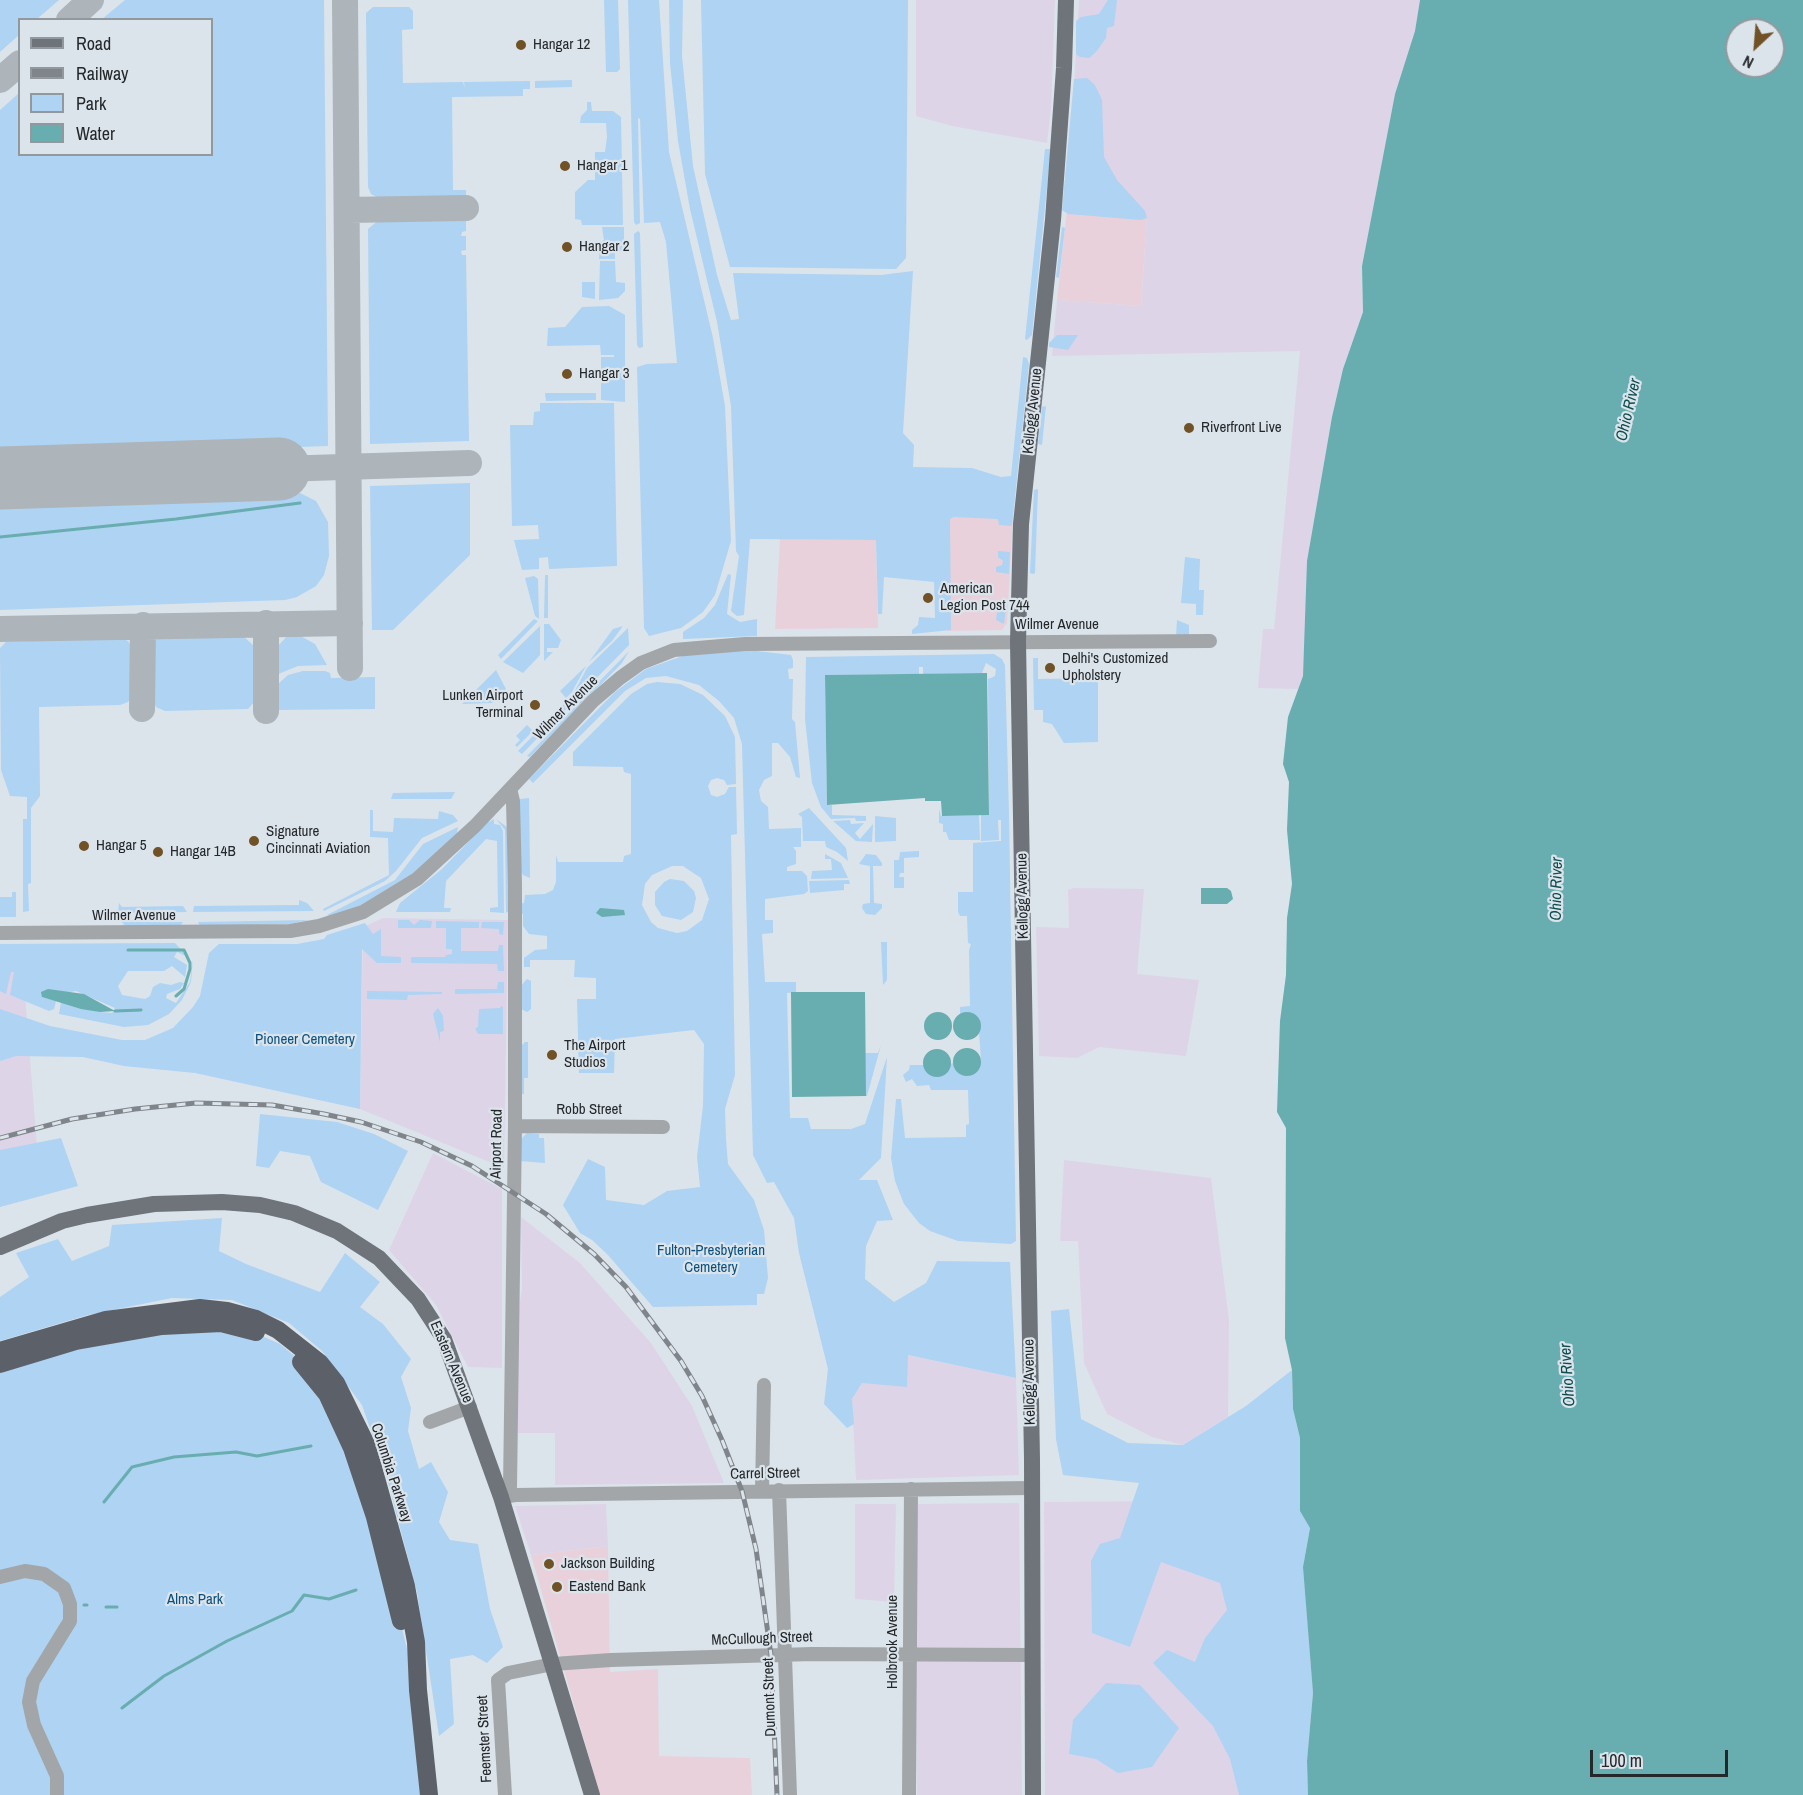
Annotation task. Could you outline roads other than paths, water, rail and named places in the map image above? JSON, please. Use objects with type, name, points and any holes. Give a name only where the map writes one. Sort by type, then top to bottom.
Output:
[{"type":"highway","name":"Columbia Parkway","points":[[0,1352],[106,1320],[200,1308],[227,1311],[256,1319],[302,1346],[336,1383],[367,1446],[406,1586],[416,1642],[418,1690],[429,1795]]},
{"type":"highway","name":"Columbia Parkway","points":[[0,1364],[111,1333],[203,1323],[221,1323],[261,1334],[297,1358],[313,1373],[327,1394],[340,1417],[352,1448],[375,1517],[418,1690]]},
{"type":"main road","name":"Kellogg Avenue","points":[[1033,1795],[1018,642],[1022,524],[1053,219],[1066,0]]},
{"type":"main road","name":"Eastern Avenue","points":[[0,1247],[62,1221],[120,1208],[154,1204],[222,1202],[260,1205],[318,1221],[379,1258],[405,1283],[431,1317],[444,1339],[501,1497],[592,1795]]},
{"type":"street","name":"Wilmer Avenue","points":[[0,933],[281,931],[339,921],[382,903],[417,879],[510,789],[593,701],[641,663],[674,650],[745,644],[1210,641]]},
{"type":"street","name":"Airport Road","points":[[501,1497],[510,1487],[515,1126],[514,875],[510,789]]},
{"type":"street","name":"Robb Street","points":[[515,1126],[663,1127]]},
{"type":"street","points":[[762,1491],[764,1385]]},
{"type":"street","points":[[430,1422],[470,1407]]},
{"type":"street","name":"Carrel Street","points":[[501,1497],[779,1490],[1030,1488]]},
{"type":"street","name":"Holbrook Avenue","points":[[909,1795],[911,1489]]},
{"type":"street","name":"Dumont Street","points":[[779,1490],[790,1795]]},
{"type":"street","points":[[0,1577],[25,1571],[44,1574],[64,1588],[70,1604],[70,1621],[33,1681],[29,1702],[34,1725],[57,1776],[57,1795]]},
{"type":"street","name":"McCullough Street","points":[[498,1680],[508,1673],[553,1664],[785,1655],[1031,1655]]},
{"type":"street","name":"Feemster Street","points":[[498,1680],[505,1795]]},
{"type":"water","name":"Ohio River","points":[[1420,0],[1803,0],[1803,1795],[1308,1795],[1307,1761],[1313,1693],[1303,1567],[1310,1528],[1300,1511],[1300,1438],[1293,1409],[1292,1370],[1285,1338],[1286,1128],[1277,1112],[1280,1021],[1286,975],[1287,918],[1292,884],[1287,830],[1289,782],[1283,764],[1288,717],[1303,676],[1307,561],[1332,417],[1343,369],[1363,312],[1362,266],[1395,94],[1415,31]]},
{"type":"water","points":[[987,673],[989,815],[942,816],[941,801],[925,801],[925,798],[827,805],[825,675]]},
{"type":"water","points":[[1201,888],[1227,888],[1231,891],[1233,899],[1227,904],[1201,904]]},
{"type":"water","points":[[600,908],[624,910],[625,915],[602,917],[596,913]]},
{"type":"water","points":[[48,989],[84,994],[115,1011],[100,1012],[81,1009],[42,997],[41,992]]},
{"type":"water","points":[[791,992],[865,992],[866,1096],[792,1097]]},
{"type":"water","points":[[938,1012],[948,1016],[952,1026],[948,1036],[938,1040],[928,1036],[924,1026],[928,1016]]},
{"type":"water","points":[[967,1012],[977,1016],[981,1026],[977,1036],[967,1040],[957,1036],[953,1026],[957,1016]]},
{"type":"water","points":[[967,1048],[977,1052],[981,1062],[977,1072],[967,1076],[957,1072],[953,1062],[957,1052]]},
{"type":"water","points":[[937,1049],[947,1053],[951,1063],[947,1073],[937,1077],[927,1073],[923,1063],[927,1053]]},
{"type":"waterway","points":[[0,537],[176,519],[300,503]]},
{"type":"waterway","points":[[128,950],[184,950],[190,963],[190,969],[184,989],[176,996]]},
{"type":"waterway","points":[[115,1011],[141,1010]]},
{"type":"waterway","points":[[104,1502],[132,1467],[174,1457],[236,1452],[257,1456],[311,1446]]},
{"type":"waterway","points":[[122,1708],[164,1676],[227,1641],[292,1611],[304,1595],[329,1599],[356,1590]]},
{"type":"waterway","points":[[106,1607],[117,1607]]},
{"type":"railway","points":[[0,1138],[72,1119],[135,1109],[196,1103],[272,1105],[324,1114],[361,1122],[421,1142],[472,1166],[546,1214],[594,1254],[626,1287],[681,1361],[702,1396],[742,1491],[756,1549],[771,1655],[777,1795]]},
{"type":"place","name":"Hangar 12","points":[[521,45]]},
{"type":"place","name":"Hangar 1","points":[[565,166]]},
{"type":"place","name":"Hangar 2","points":[[567,247]]},
{"type":"place","name":"Hangar 3","points":[[567,374]]},
{"type":"place","name":"Riverfront Live","points":[[1189,428]]},
{"type":"place","name":"American Legion Post 744","points":[[928,598]]},
{"type":"place","name":"Delhi's Customized Upholstery","points":[[1050,668]]},
{"type":"place","name":"Lunken Airport Terminal","points":[[535,705]]},
{"type":"place","name":"Signature Cincinnati Aviation","points":[[254,841]]},
{"type":"place","name":"Hangar 5","points":[[84,846]]},
{"type":"place","name":"Hangar 14B","points":[[158,852]]},
{"type":"place","name":"The Airport Studios","points":[[552,1055]]},
{"type":"place","name":"Jackson Building","points":[[549,1564]]},
{"type":"place","name":"Eastend Bank","points":[[557,1587]]},
{"type":"park label","name":"Pioneer Cemetery","points":[[305,1040]]},
{"type":"park label","name":"Fulton-Presbyterian Cemetery","points":[[711,1260]]},
{"type":"park label","name":"Alms Park","points":[[195,1600]]}]
